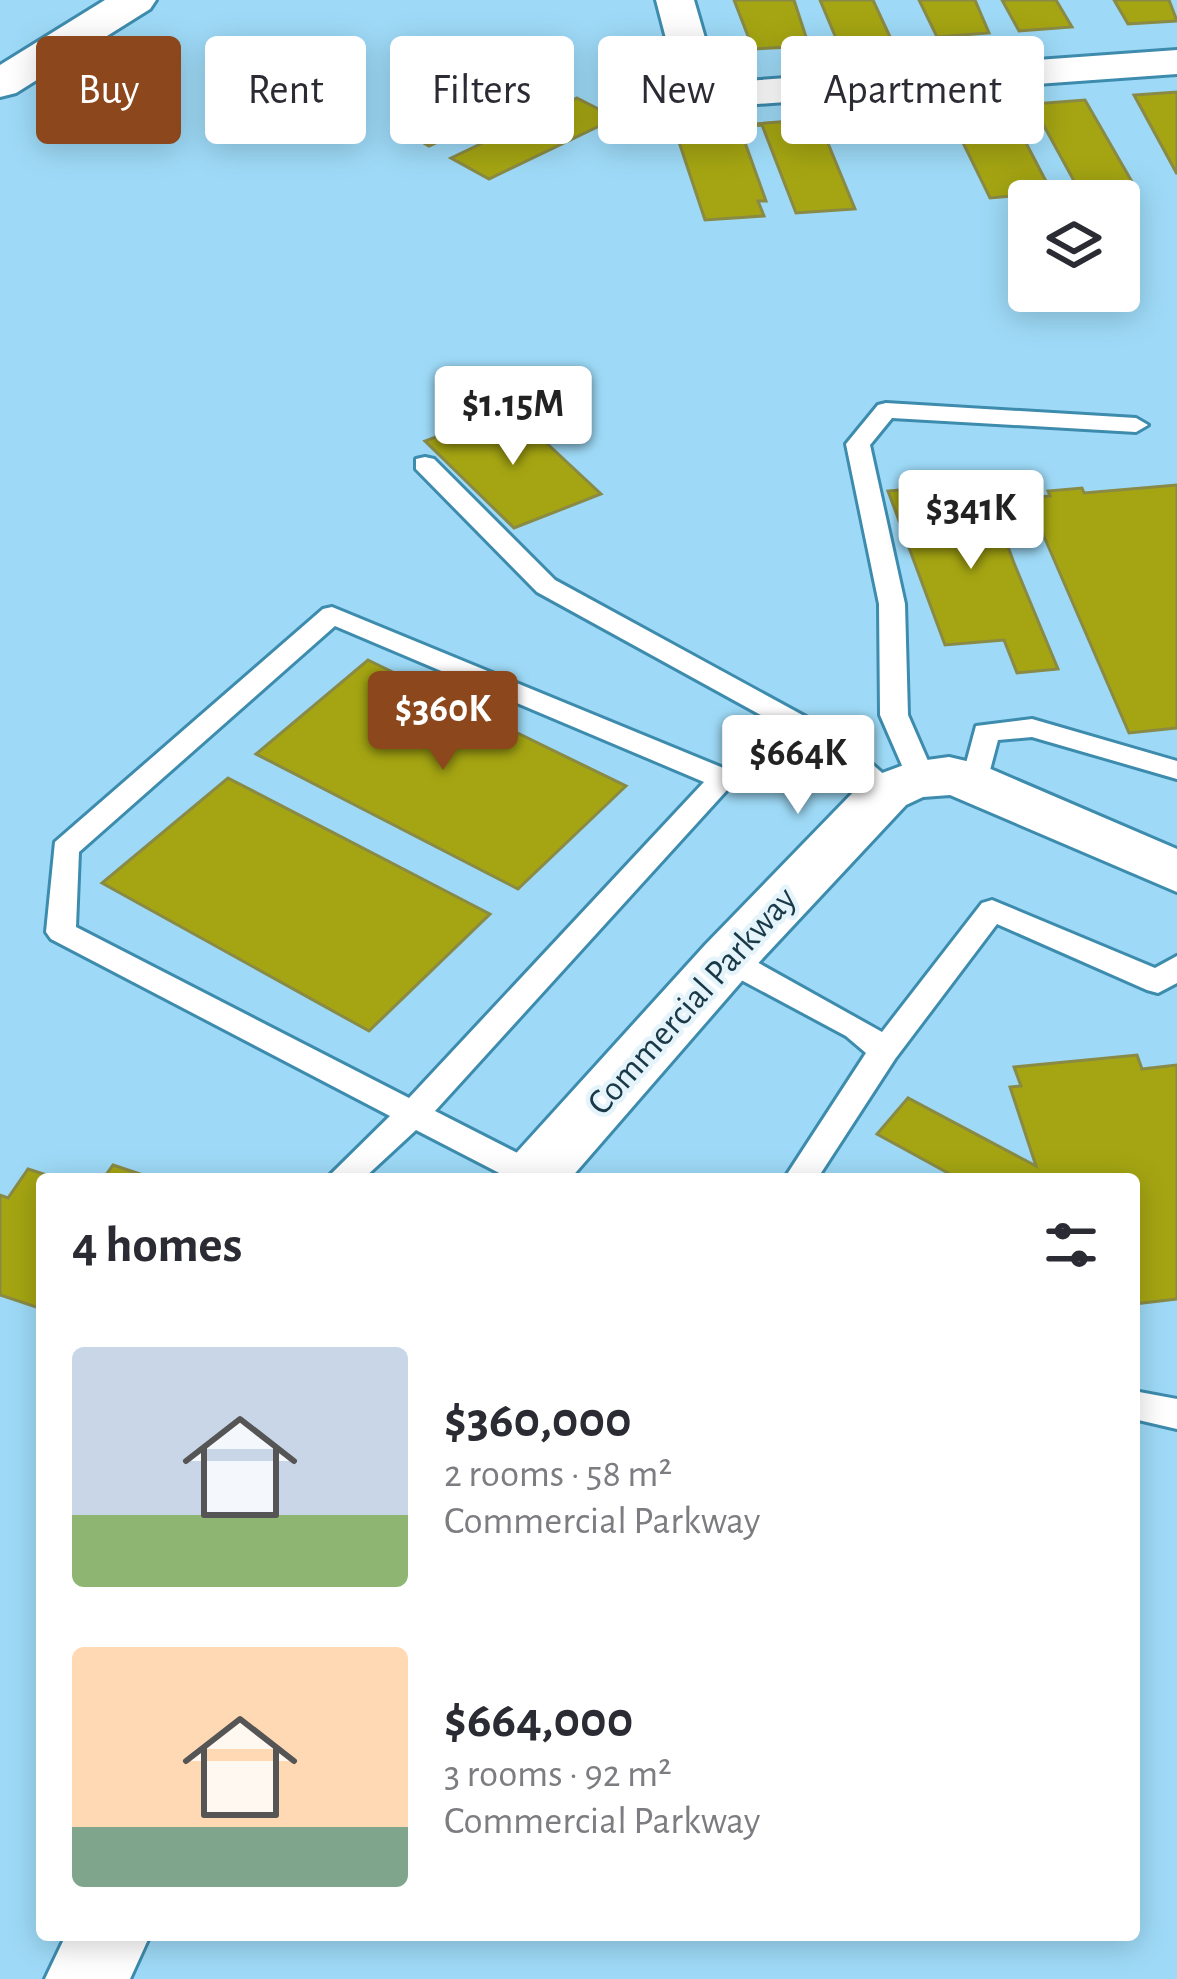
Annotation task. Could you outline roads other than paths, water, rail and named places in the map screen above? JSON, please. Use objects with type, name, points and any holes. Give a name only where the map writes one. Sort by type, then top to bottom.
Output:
[{"type":"highway","points":[[0,55],[117,0]]},
{"type":"highway","points":[[0,84],[135,0]]},
{"type":"street","points":[[675,0],[701,96],[1177,62]]},
{"type":"street","points":[[927,784],[1177,872]]},
{"type":"street","name":"Commercial Parkway","points":[[537,1173],[728,959],[927,784]]},
{"type":"street","points":[[86,1979],[107,1941]]},
{"type":"lane","points":[[927,784],[894,715],[892,604],[858,444],[886,410],[1136,425]]},
{"type":"lane","points":[[425,464],[546,586],[829,741],[927,784]]},
{"type":"lane","points":[[349,1173],[413,1114],[723,779],[332,615],[64,849],[61,932],[413,1114],[524,1173]]},
{"type":"lane","points":[[927,784],[986,732],[1015,727],[1177,770]]},
{"type":"lane","points":[[804,1173],[884,1051],[992,910],[1158,982],[1177,967]]},
{"type":"lane","points":[[728,959],[857,1028],[884,1051]]},
{"type":"lane","points":[[1140,1406],[1177,1414]]}]
